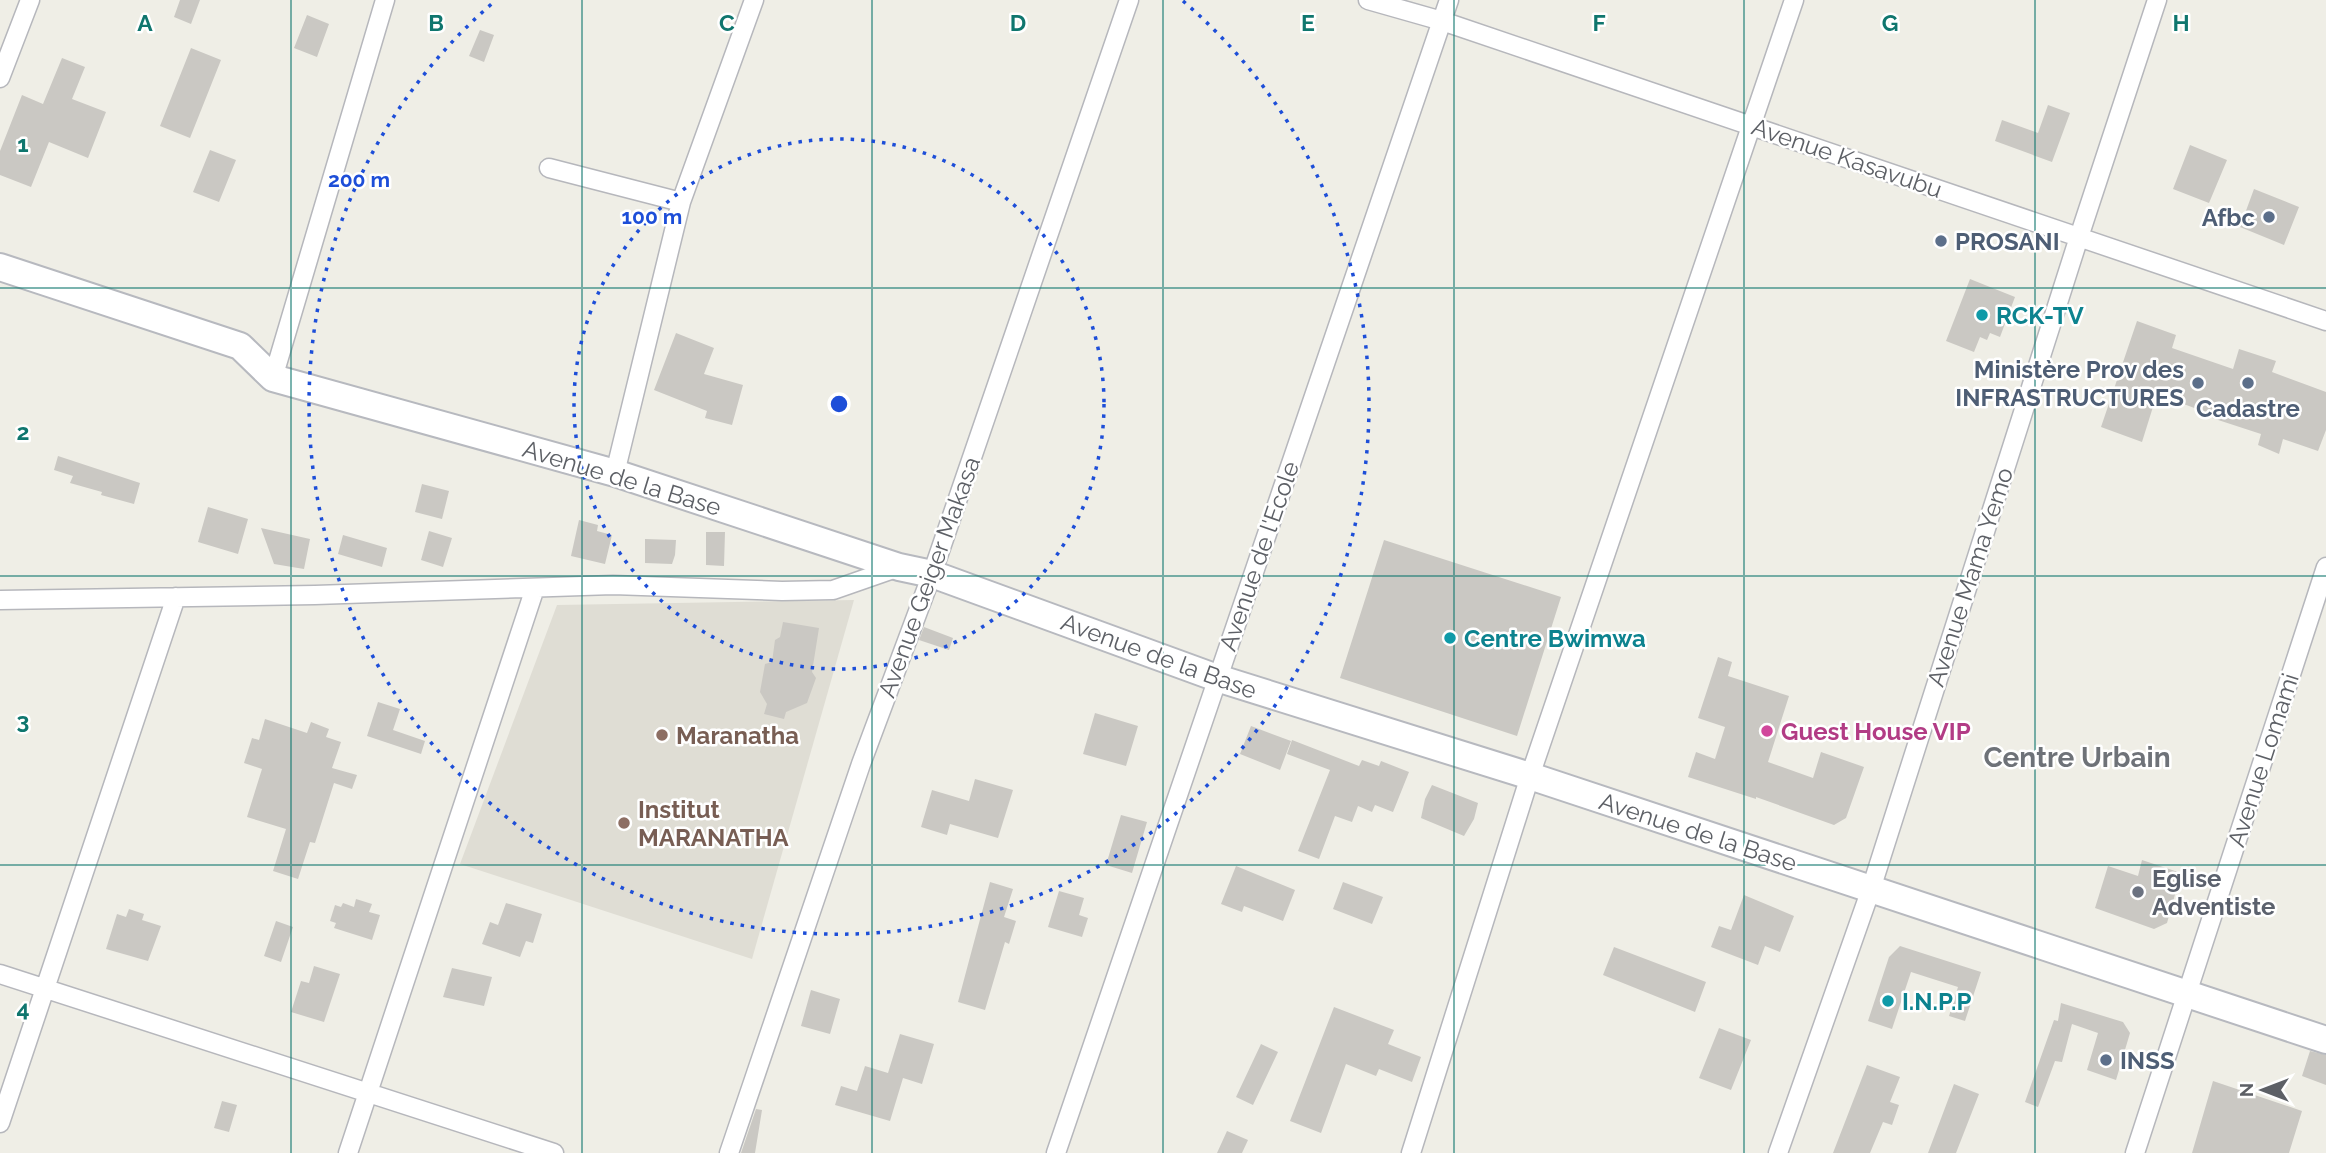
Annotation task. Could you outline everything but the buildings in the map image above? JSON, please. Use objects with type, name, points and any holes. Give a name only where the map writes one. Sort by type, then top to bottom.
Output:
[{"type":"main road","name":"Avenue de la Base","points":[[0,267],[240,346],[273,378],[615,473],[899,567],[932,574],[1217,678],[1530,776],[2326,1040]]},
{"type":"street","points":[[0,78],[30,0]]},
{"type":"street","points":[[273,378],[385,0]]},
{"type":"street","points":[[615,473],[681,202],[754,0]]},
{"type":"street","name":"Avenue Geiger Makasa","points":[[729,1153],[1129,0]]},
{"type":"street","name":"Avenue Kasavubu","points":[[1368,0],[1442,21],[2326,321]]},
{"type":"street","name":"Avenue de l'Ecole","points":[[1056,1153],[1449,0]]},
{"type":"street","points":[[1410,1153],[1530,776],[1794,0]]},
{"type":"street","name":"Avenue Mama Yemo","points":[[1778,1153],[1871,889],[2157,0]]},
{"type":"street","points":[[550,168],[681,202]]},
{"type":"street","name":"Avenue Lomami","points":[[2135,1153],[2326,566]]},
{"type":"street","points":[[0,600],[613,585],[782,591],[833,590],[899,567]]},
{"type":"street","points":[[348,1153],[534,588]]},
{"type":"street","points":[[0,1123],[176,597]]},
{"type":"street","points":[[0,974],[554,1153]]},
{"type":"shaded area","name":"Maranatha","points":[[854,600],[752,959],[460,864],[557,605]]},
{"type":"place","name":"Afbc","points":[[2269,217]]},
{"type":"place","name":"PROSANI","points":[[1941,241]]},
{"type":"place","name":"RCK-TV","points":[[1982,315]]},
{"type":"place","name":"Ministère Prov des INFRASTRUCTURES","points":[[2198,383]]},
{"type":"place","name":"Cadastre","points":[[2248,383]]},
{"type":"place","name":"Centre Bwimwa","points":[[1450,638]]},
{"type":"place","name":"Guest House VIP","points":[[1767,731]]},
{"type":"place","name":"Maranatha","points":[[662,735]]},
{"type":"place","name":"Institut MARANATHA","points":[[624,823]]},
{"type":"place","name":"Eglise Adventiste","points":[[2138,892]]},
{"type":"place","name":"I.N.P.P","points":[[1888,1001]]},
{"type":"place","name":"INSS","points":[[2106,1060]]},
{"type":"district","name":"Centre Urbain","points":[[2077,757]]}]
